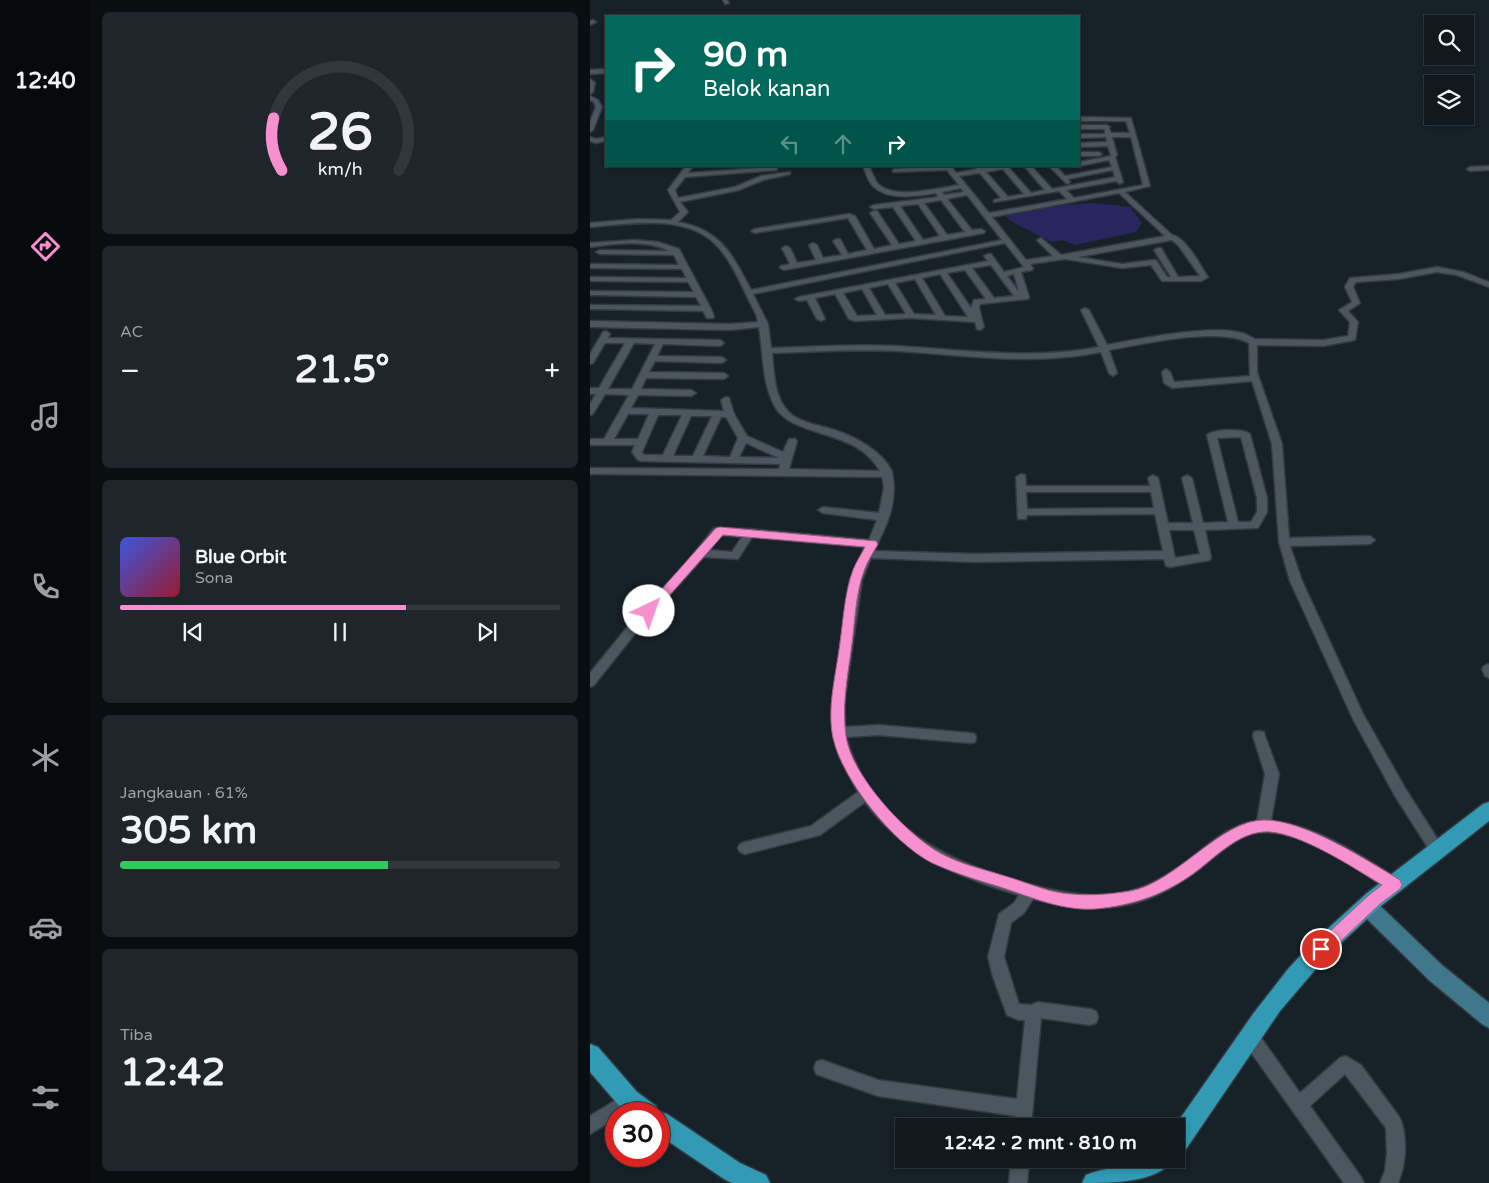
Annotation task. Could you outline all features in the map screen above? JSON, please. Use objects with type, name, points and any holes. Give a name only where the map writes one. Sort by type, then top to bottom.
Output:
[{"type":"main road","points":[[1185,1131],[1251,1038],[1273,1003],[1321,949],[1381,895],[1489,810]]},
{"type":"main road","points":[[590,1055],[632,1102]]},
{"type":"main road","points":[[670,1129],[732,1171],[758,1183]]},
{"type":"main road","points":[[1094,1183],[1118,1182],[1146,1168]]},
{"type":"street","points":[[590,72],[605,71]]},
{"type":"street","points":[[590,81],[592,83],[590,92]]},
{"type":"street","points":[[590,98],[596,101],[599,108],[592,121],[590,130]]},
{"type":"street","points":[[986,216],[1147,185],[1128,118],[1080,119]]},
{"type":"street","points":[[1080,128],[1106,125],[1114,155],[1080,154]]},
{"type":"street","points":[[1080,136],[1133,135]]},
{"type":"street","points":[[590,139],[605,139]]},
{"type":"street","points":[[1080,145],[1111,144]]},
{"type":"street","points":[[996,201],[1119,180],[1114,159],[1112,158],[1080,164]]},
{"type":"street","points":[[866,167],[875,185],[889,193],[966,190]]},
{"type":"street","points":[[895,171],[948,167],[1029,268],[1002,275]]},
{"type":"street","points":[[955,176],[980,168],[992,167]]},
{"type":"street","points":[[1006,167],[1029,195]]},
{"type":"street","points":[[1028,167],[1050,191]]},
{"type":"street","points":[[1053,167],[1072,187]]},
{"type":"street","points":[[980,168],[1006,199]]},
{"type":"street","points":[[1063,178],[1115,168]]},
{"type":"street","points":[[1470,169],[1489,168]]},
{"type":"street","points":[[687,170],[715,169]]},
{"type":"street","points":[[687,170],[775,170],[788,173]]},
{"type":"street","points":[[673,223],[684,212],[676,201],[672,190],[687,170]]},
{"type":"street","points":[[676,201],[737,189],[775,170]]},
{"type":"street","points":[[1062,189],[1072,200]]},
{"type":"street","points":[[897,247],[874,210],[920,202],[966,190]]},
{"type":"street","points":[[1120,191],[1170,237]]},
{"type":"street","points":[[941,195],[970,233]]},
{"type":"street","points":[[920,202],[945,238]]},
{"type":"street","points":[[895,205],[921,242]]},
{"type":"street","points":[[755,231],[849,216],[852,218],[871,252]]},
{"type":"street","points":[[590,225],[652,222],[673,223],[700,231],[713,238],[748,293],[760,325],[767,350],[774,394],[782,412],[791,418],[847,438],[864,447],[876,456],[888,473],[890,482],[884,517],[867,546],[858,570],[838,704],[839,732],[847,758],[864,795],[902,832],[935,857],[1012,886],[1060,900],[1079,902],[1118,901],[1132,898],[1171,880],[1226,840],[1243,831],[1263,826],[1288,830],[1336,850],[1381,895],[1436,974],[1489,1017]]},
{"type":"street","points":[[784,268],[981,231]]},
{"type":"street","points":[[1025,262],[1062,258],[1170,237],[1175,238],[1181,243],[1204,277],[1201,279],[1164,278],[1153,262],[1122,266],[1062,258],[1041,240]]},
{"type":"street","points":[[837,240],[846,256]]},
{"type":"street","points":[[748,293],[1006,241]]},
{"type":"street","points":[[590,266],[606,243]]},
{"type":"street","points":[[590,245],[606,243],[658,244],[673,248],[678,253],[709,312],[590,307]]},
{"type":"street","points":[[813,245],[821,261]]},
{"type":"street","points":[[786,248],[795,266]]},
{"type":"street","points":[[885,249],[904,279]]},
{"type":"street","points":[[600,252],[678,253]]},
{"type":"street","points":[[1116,265],[1160,253],[1176,279]]},
{"type":"street","points":[[799,299],[942,272],[990,259],[1020,298]]},
{"type":"street","points":[[590,266],[685,267]]},
{"type":"street","points":[[966,266],[990,300]]},
{"type":"street","points":[[767,350],[899,349],[1026,357],[1067,356],[1159,338],[1228,333],[1245,335],[1253,342],[1298,344],[1350,339],[1355,326],[1354,322],[1343,310],[1356,303],[1349,288],[1353,280],[1395,277],[1429,270],[1442,270],[1457,273],[1489,285]]},
{"type":"street","points":[[942,272],[977,322]]},
{"type":"street","points":[[977,322],[976,303],[1025,297],[1017,272]]},
{"type":"street","points":[[917,276],[942,318]]},
{"type":"street","points":[[590,279],[692,280]]},
{"type":"street","points":[[891,282],[911,316]]},
{"type":"street","points":[[864,287],[882,317]]},
{"type":"street","points":[[838,292],[852,318],[911,316],[977,322]]},
{"type":"street","points":[[590,293],[700,295]]},
{"type":"street","points":[[810,297],[822,319]]},
{"type":"street","points":[[1085,310],[1099,340],[1105,348],[1113,373]]},
{"type":"street","points":[[590,324],[760,325]]},
{"type":"street","points":[[641,341],[651,325]]},
{"type":"street","points":[[590,361],[605,337],[631,341],[660,342],[720,340],[725,378],[642,375]]},
{"type":"street","points":[[590,412],[631,341]]},
{"type":"street","points":[[607,443],[660,342]]},
{"type":"street","points":[[1253,342],[1252,365],[1254,378],[1276,438],[1284,542],[1296,581],[1357,716],[1400,792],[1437,850]]},
{"type":"street","points":[[651,358],[722,360]]},
{"type":"street","points":[[1166,372],[1169,383],[1172,385],[1254,378]]},
{"type":"street","points":[[590,391],[691,393]]},
{"type":"street","points":[[726,400],[729,414],[744,438],[785,459]]},
{"type":"street","points":[[625,411],[729,414]]},
{"type":"street","points":[[655,411],[637,452],[640,457],[733,460],[785,459]]},
{"type":"street","points":[[666,458],[688,412]]},
{"type":"street","points":[[697,459],[718,413]]},
{"type":"street","points":[[1163,527],[1254,525],[1262,512],[1262,498],[1245,434],[1212,435],[1234,525]]},
{"type":"street","points":[[733,460],[744,438]]},
{"type":"street","points":[[783,472],[785,459],[792,441]]},
{"type":"street","points":[[590,442],[641,442]]},
{"type":"street","points":[[590,471],[783,472],[875,475],[888,473]]},
{"type":"street","points":[[1021,477],[1022,515],[1160,511]]},
{"type":"street","points":[[590,682],[637,623],[702,553],[718,532],[749,533],[975,558],[1078,558],[1087,555],[1170,562],[1206,556],[1188,478]]},
{"type":"street","points":[[1022,489],[1154,483],[1170,562]]},
{"type":"street","points":[[823,510],[884,517]]},
{"type":"street","points":[[702,553],[734,556],[749,533]]},
{"type":"street","points":[[1284,542],[1370,540]]},
{"type":"street","points":[[839,732],[880,730],[970,738]]},
{"type":"street","points":[[1259,736],[1272,774],[1263,826]]},
{"type":"street","points":[[746,848],[814,831],[864,795]]},
{"type":"street","points":[[1029,891],[1019,908],[1005,917],[1002,922],[996,959],[1013,1009],[1019,1012],[1034,1013],[1038,1010],[1090,1017]]},
{"type":"street","points":[[1024,1118],[1034,1013]]},
{"type":"street","points":[[1251,1038],[1355,1183]]},
{"type":"street","points":[[1300,1104],[1340,1067],[1346,1064],[1351,1068],[1394,1124],[1396,1134],[1393,1174],[1389,1183]]},
{"type":"street","points":[[822,1068],[878,1088],[1025,1108]]},
{"type":"street","points":[[590,1126],[629,1100]]},
{"type":"street","points":[[1018,1183],[1019,1168]]},
{"type":"shaded area","points":[[1094,203],[1130,207],[1142,223],[1136,232],[1075,245],[1062,240],[1052,242],[1016,224],[1005,216],[1065,205]]},
{"type":"route","points":[[649,611],[720,531],[872,544],[858,570],[852,602],[838,704],[839,737],[847,758],[866,794],[908,838],[935,857],[1012,886],[1060,900],[1093,902],[1118,901],[1153,890],[1184,872],[1226,840],[1243,831],[1263,826],[1288,830],[1336,850],[1364,865],[1394,885],[1374,900],[1321,949]]}]
